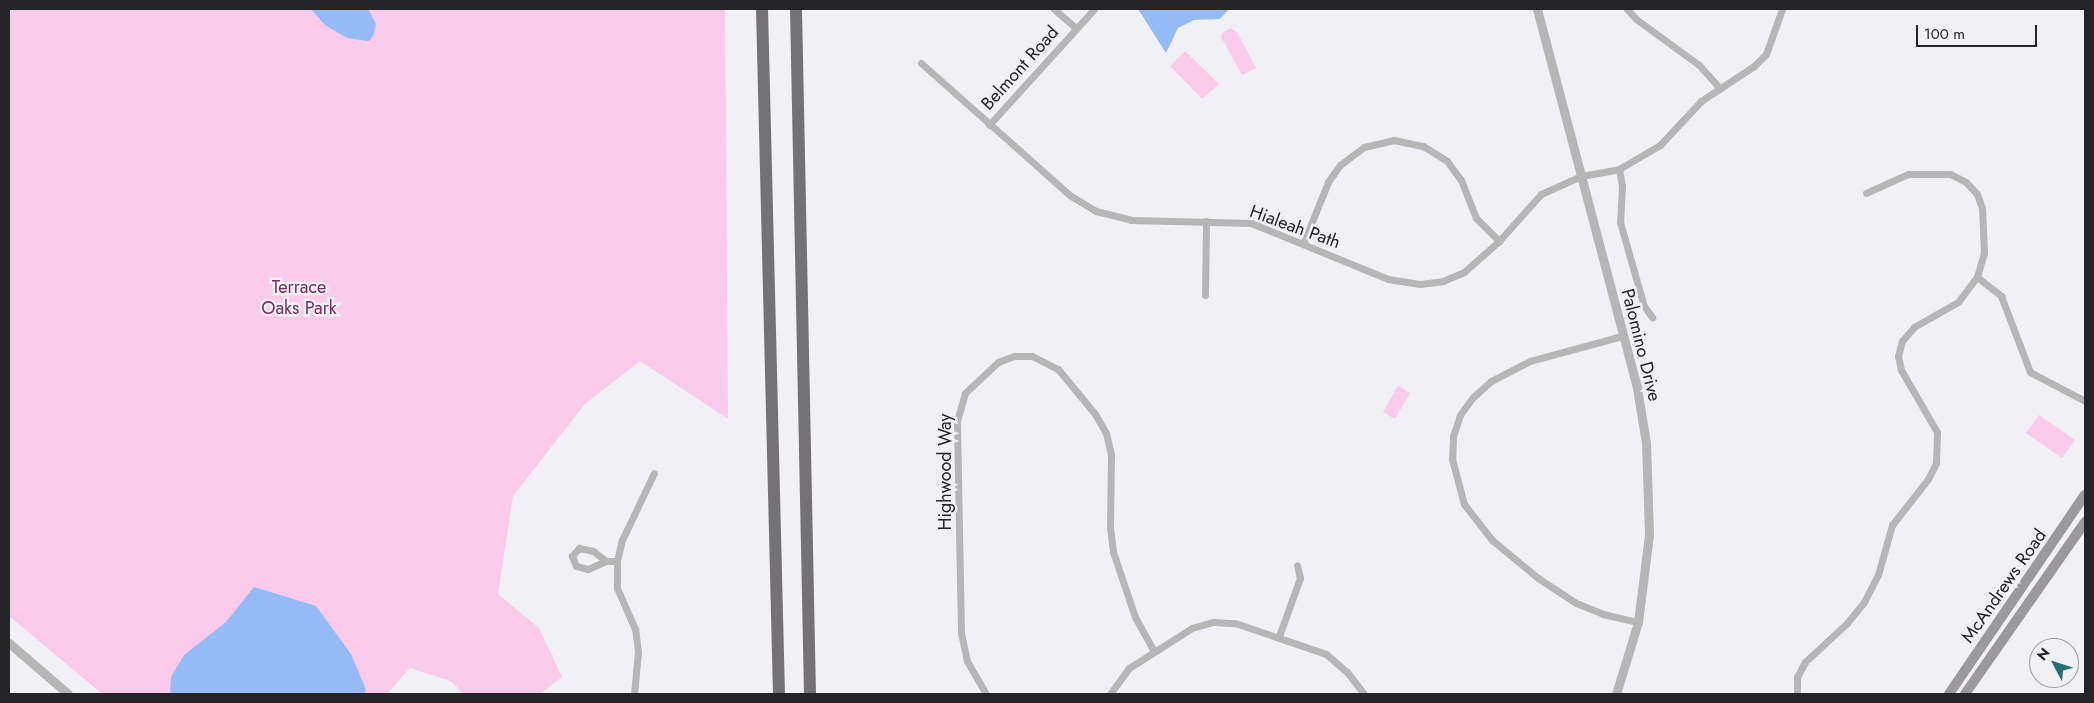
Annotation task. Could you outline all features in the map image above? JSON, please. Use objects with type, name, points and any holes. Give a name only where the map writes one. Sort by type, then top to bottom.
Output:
[{"type":"highway","points":[[762,9],[779,694]]},
{"type":"highway","points":[[796,9],[810,694]]},
{"type":"highway","points":[[770,694],[776,631]]},
{"type":"main road","name":"McAndrews Road","points":[[1949,694],[2085,495]]},
{"type":"main road","name":"McAndrews Road","points":[[1965,694],[2085,522]]},
{"type":"street","points":[[1054,9],[1076,28]]},
{"type":"street","name":"Belmont Road","points":[[989,125],[1094,9]]},
{"type":"street","name":"Palomino Drive","points":[[1537,9],[1637,388],[1650,489],[1649,534],[1638,622],[1616,694]]},
{"type":"street","points":[[1627,9],[1636,19],[1700,65],[1718,87]]},
{"type":"street","name":"Hialeah Path","points":[[921,63],[1070,196],[1096,212],[1131,220],[1251,223],[1388,279],[1420,284],[1443,281],[1464,272],[1499,241],[1541,194],[1581,176],[1619,169],[1660,145],[1718,87],[1754,66],[1766,54],[1782,9]]},
{"type":"street","points":[[1303,244],[1328,182],[1340,165],[1364,147],[1394,140],[1423,146],[1447,161],[1461,180],[1476,218],[1499,241]]},
{"type":"street","points":[[1619,169],[1622,186],[1620,222],[1644,306],[1652,318]]},
{"type":"street","points":[[1798,694],[1797,677],[1805,662],[1847,623],[1864,602],[1878,575],[1892,526],[1928,478],[1936,463],[1937,432],[1901,370],[1898,356],[1902,342],[1914,327],[1958,302],[1977,278],[1984,253],[1982,208],[1977,194],[1966,182],[1950,174],[1908,174],[1866,193]]},
{"type":"street","points":[[1205,295],[1206,221]]},
{"type":"street","points":[[1977,278],[2001,296],[2030,372],[2085,401]]},
{"type":"street","points":[[1622,336],[1530,361],[1491,381],[1472,397],[1460,415],[1453,436],[1452,459],[1464,504],[1492,540],[1538,578],[1576,603],[1603,614],[1638,622]]},
{"type":"street","name":"Highwood Way","points":[[986,694],[967,661],[961,632],[957,421],[965,393],[998,362],[1014,356],[1032,356],[1058,369],[1095,414],[1106,433],[1112,455],[1110,527],[1113,552],[1135,617],[1154,651]]},
{"type":"street","points":[[634,694],[638,652],[634,629],[617,588],[617,561],[622,540],[654,473]]},
{"type":"street","points":[[606,561],[617,561]]},
{"type":"street","points":[[1279,636],[1300,578],[1297,565]]},
{"type":"street","points":[[1110,694],[1129,668],[1192,628],[1213,622],[1234,623],[1279,636],[1326,654],[1347,672],[1364,694]]},
{"type":"street","points":[[9,644],[68,694]]},
{"type":"green space","name":"Terrace Oaks Park","points":[[9,9],[725,9],[728,419],[640,361],[585,404],[513,496],[498,594],[539,628],[562,677],[540,694],[463,694],[451,681],[410,668],[387,694],[102,694],[9,616]]},
{"type":"green space","points":[[1231,28],[1237,32],[1256,68],[1242,75],[1221,37],[1223,32]]},
{"type":"green space","points":[[1185,51],[1219,84],[1202,99],[1170,66]]},
{"type":"green space","points":[[1398,386],[1410,393],[1395,419],[1383,412]]},
{"type":"green space","points":[[2039,415],[2075,440],[2062,458],[2026,433]]},
{"type":"water","points":[[311,9],[368,9],[376,24],[373,36],[369,41],[347,38],[325,25]]},
{"type":"water","points":[[1138,9],[1229,9],[1220,19],[1194,20],[1178,28],[1166,53]]},
{"type":"water","points":[[254,587],[316,606],[351,654],[366,690],[364,694],[170,694],[171,677],[184,655],[226,622]]}]
